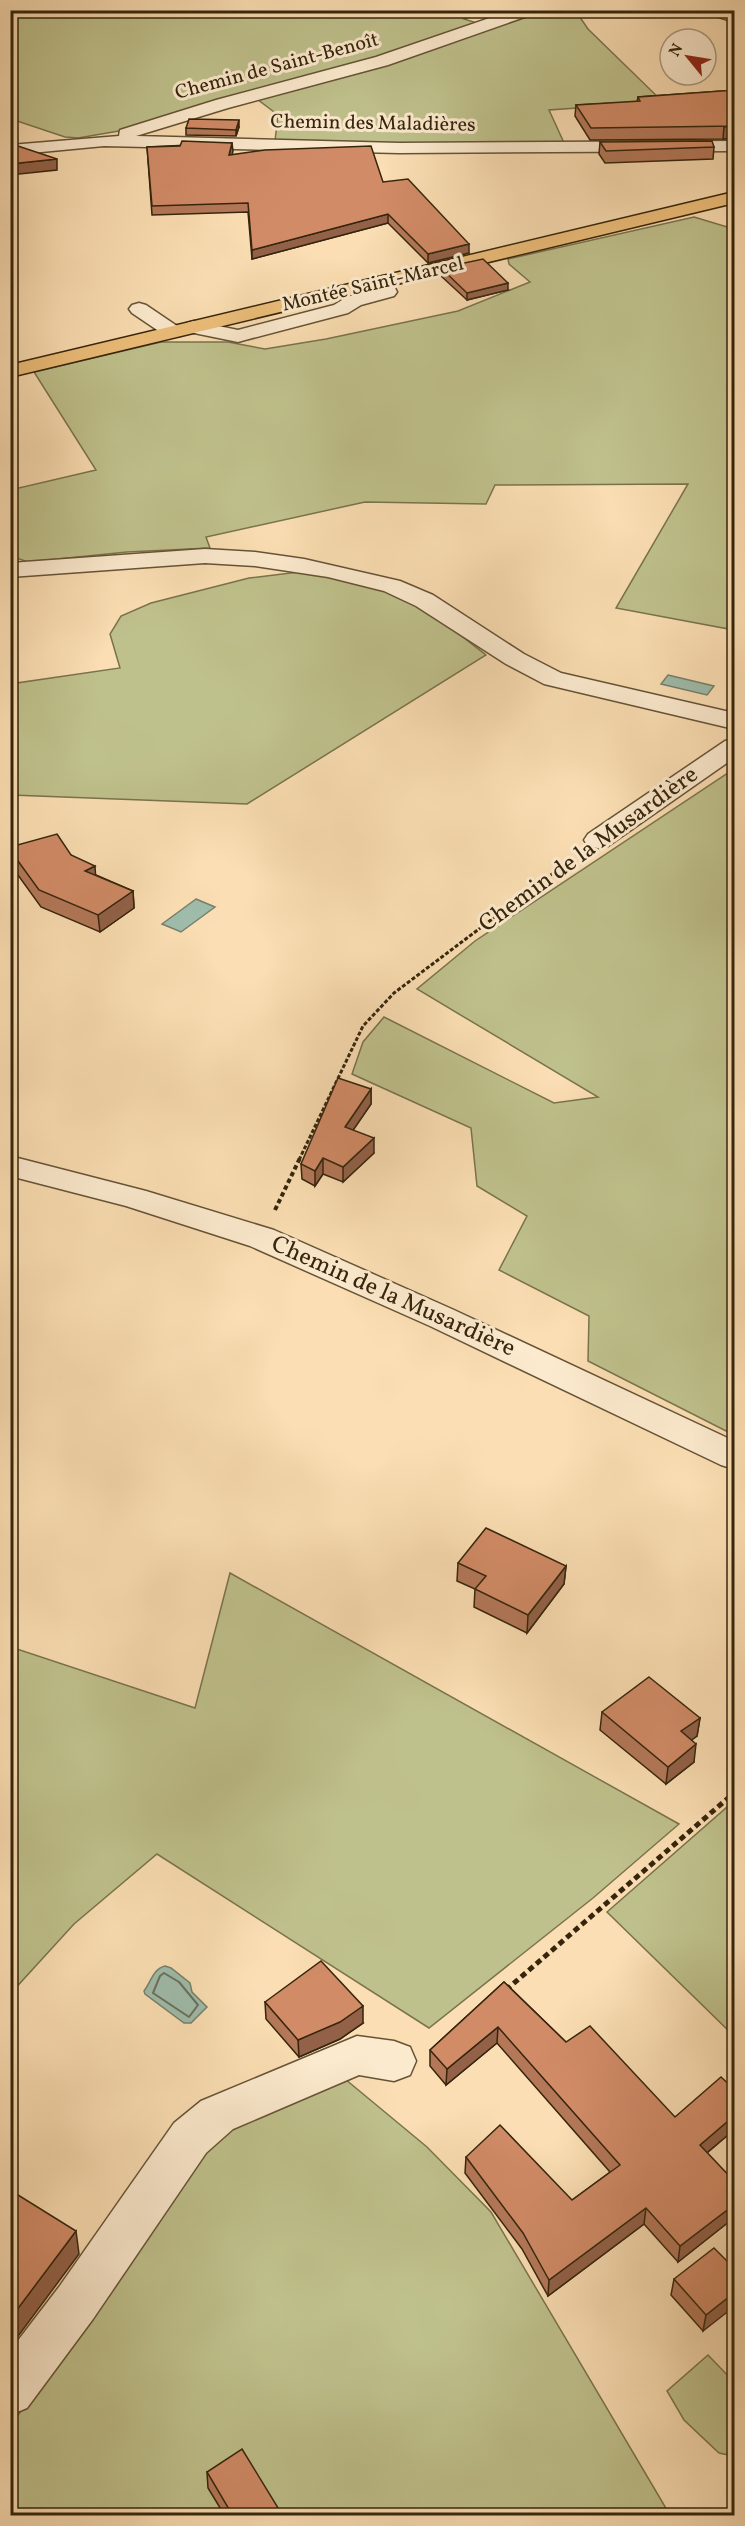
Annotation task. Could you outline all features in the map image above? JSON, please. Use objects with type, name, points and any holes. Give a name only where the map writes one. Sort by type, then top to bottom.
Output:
[{"type":"main road","name":"Montée Saint-Marcel","points":[[383,282],[735,198]]},
{"type":"main road","points":[[10,371],[194,327]]},
{"type":"street","name":"Chemin de Saint-Benoît","points":[[104,141],[172,118],[382,61],[530,10]]},
{"type":"street","points":[[713,10],[735,17]]},
{"type":"street","name":"Chemin des Maladières","points":[[10,150],[104,141],[399,148],[735,146]]},
{"type":"street","points":[[194,327],[238,336],[341,309],[354,301],[387,292],[383,282]]},
{"type":"street","points":[[139,309],[173,332]]},
{"type":"street","points":[[10,570],[33,571],[110,562],[200,556],[266,559],[315,567],[404,591],[430,604],[525,667],[553,679],[735,721]]},
{"type":"street","name":"Chemin de la Musardière","points":[[598,840],[735,747]]},
{"type":"street","points":[[10,1166],[135,1198],[262,1238]]},
{"type":"street","name":"Chemin de la Musardière","points":[[262,1238],[442,1317],[735,1456]]},
{"type":"street","points":[[10,2391],[76,2302],[190,2138],[217,2115],[357,2055],[394,2061]]},
{"type":"path","name":"Chemin de la Musardière","points":[[262,1238],[363,1026],[394,993],[598,840]]},
{"type":"path","points":[[504,1992],[735,1793]]},
{"type":"green space","points":[[575,10],[588,29],[663,102],[549,110],[565,145],[275,141],[278,115],[257,99],[357,71],[542,11]]},
{"type":"green space","points":[[11,11],[488,11],[464,19],[477,23],[440,39],[119,131],[78,138],[65,137],[11,119]]},
{"type":"green space","points":[[694,217],[734,229],[734,630],[616,608],[688,484],[495,485],[486,504],[365,502],[206,537],[210,548],[127,552],[28,562],[11,556],[10,490],[96,470],[34,372],[161,342],[228,342],[265,349],[326,339],[458,311],[530,282],[509,264],[508,259]]},
{"type":"green space","points":[[307,571],[370,586],[406,599],[437,618],[486,655],[247,804],[11,795],[10,684],[120,668],[110,634],[121,616],[151,603],[249,578]]},
{"type":"green space","points":[[734,769],[734,1435],[588,1361],[589,1316],[499,1270],[527,1216],[477,1186],[471,1128],[352,1074],[363,1042],[384,1017],[554,1103],[598,1097],[417,989],[475,941]]},
{"type":"green space","points":[[230,1573],[679,1824],[593,1898],[429,2028],[157,1854],[74,1924],[11,1993],[11,1647],[195,1708]]},
{"type":"green space","points":[[734,1801],[734,2036],[607,1912]]},
{"type":"green space","points":[[339,2074],[427,2147],[491,2212],[670,2515],[11,2516],[11,2425],[218,2135]]},
{"type":"green space","points":[[708,2355],[734,2382],[734,2456],[719,2453],[684,2420],[667,2391]]},
{"type":"water","points":[[668,675],[714,686],[707,695],[661,684]]},
{"type":"water","points":[[196,899],[215,907],[181,932],[162,924]]},
{"type":"water","points":[[165,1966],[190,1983],[192,1992],[207,2007],[191,2023],[184,2023],[145,1994],[144,1991],[155,1973]]},
{"type":"building","points":[[735,90],[735,126],[591,128],[576,105],[640,101],[638,97]]},
{"type":"building","points":[[189,119],[239,120],[236,130],[186,128]]},
{"type":"building","points":[[182,141],[232,143],[229,155],[265,150],[371,146],[383,182],[408,179],[469,244],[428,254],[388,214],[252,250],[248,203],[152,206],[147,147],[180,146]]},
{"type":"building","points":[[712,141],[714,147],[606,151],[600,142]]},
{"type":"building","points":[[10,146],[18,146],[57,159],[10,164]]},
{"type":"building","points":[[483,259],[508,283],[467,293],[441,268]]},
{"type":"building","points":[[57,834],[71,855],[95,866],[85,871],[133,891],[98,915],[39,890],[10,847]]},
{"type":"building","points":[[338,1078],[371,1089],[345,1127],[374,1138],[343,1167],[323,1158],[315,1171],[301,1164]]},
{"type":"building","points":[[486,1528],[566,1566],[528,1615],[475,1589],[486,1576],[458,1563]]},
{"type":"building","points":[[649,1677],[700,1718],[681,1731],[696,1744],[668,1767],[602,1712]]},
{"type":"building","points":[[321,1961],[363,2006],[340,2022],[298,2040],[265,2002]]},
{"type":"building","points":[[504,1982],[566,2042],[590,2026],[675,2117],[721,2077],[735,2090],[735,2115],[700,2145],[735,2182],[735,2204],[680,2246],[646,2208],[549,2280],[523,2233],[466,2157],[500,2125],[572,2200],[620,2165],[498,2027],[447,2069],[430,2050]]},
{"type":"building","points":[[10,2190],[76,2231],[10,2319]]},
{"type":"building","points":[[714,2248],[735,2269],[735,2292],[706,2315],[674,2279]]},
{"type":"building","points":[[242,2449],[283,2516],[233,2516],[207,2472]]}]
